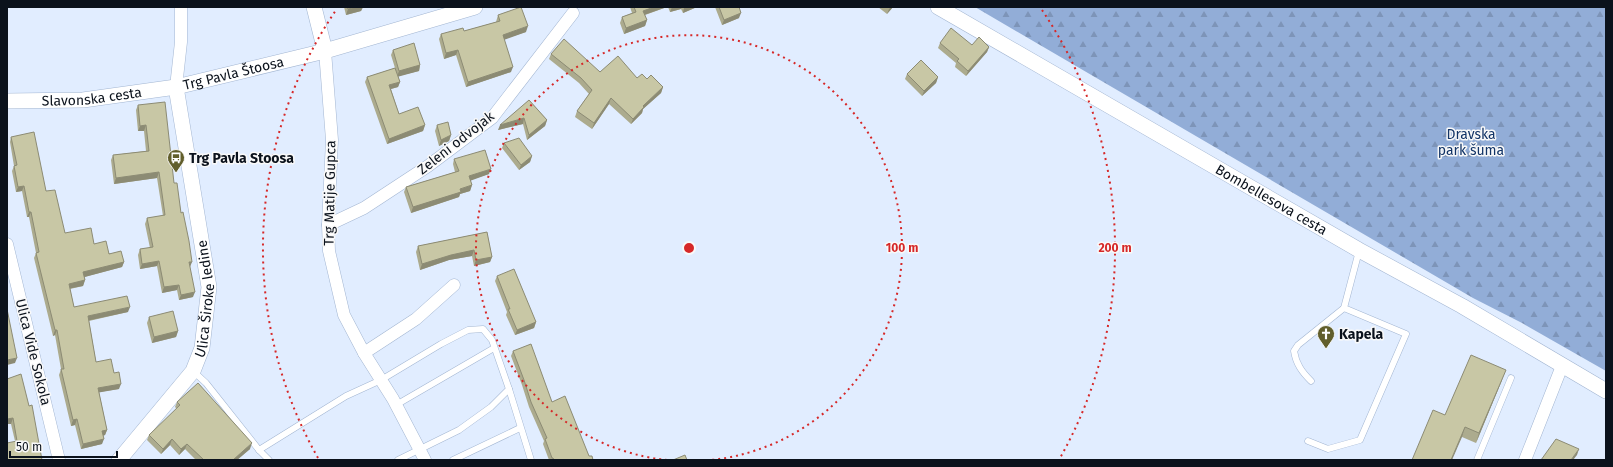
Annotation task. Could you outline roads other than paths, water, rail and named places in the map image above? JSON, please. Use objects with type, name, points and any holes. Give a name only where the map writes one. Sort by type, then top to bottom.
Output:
[{"type":"street","name":"Trg Pavla Štoosa","points":[[181,7],[181,42],[176,87],[325,51]]},
{"type":"street","points":[[314,7],[325,51],[475,7]]},
{"type":"street","name":"Bombellesova cesta","points":[[938,7],[1359,250],[1462,306],[1606,391]]},
{"type":"street","name":"Zeleni odvojak","points":[[328,225],[364,208],[403,183],[492,118],[573,13]]},
{"type":"street","name":"Trg Matije Gupca","points":[[325,51],[332,140],[328,225],[329,251],[344,315],[396,405],[422,455]]},
{"type":"street","name":"Slavonska cesta","points":[[7,101],[83,100],[176,87]]},
{"type":"street","name":"Ulica Široke ledine","points":[[119,460],[193,372],[202,348],[209,287],[176,87]]},
{"type":"street","name":"Ulica Vide Sokola","points":[[7,244],[59,460]]},
{"type":"street","points":[[364,352],[416,319],[454,284]]},
{"type":"street","points":[[1524,460],[1562,366]]},
{"type":"lane","points":[[1311,381],[1301,370],[1295,359],[1294,351],[1298,345],[1344,308],[1359,250]]},
{"type":"lane","points":[[1308,441],[1328,449],[1360,440],[1406,334],[1344,308]]},
{"type":"lane","points":[[259,450],[346,396],[381,380],[440,344],[468,330],[483,329],[492,340],[510,389],[520,428],[531,460]]},
{"type":"lane","points":[[396,405],[494,348]]},
{"type":"lane","points":[[193,372],[206,383],[259,450],[269,460]]},
{"type":"lane","points":[[1477,460],[1511,378]]},
{"type":"lane","points":[[398,460],[422,455],[491,407],[510,389]]},
{"type":"lane","points":[[453,460],[520,428]]},
{"type":"place","name":"Trg Pavla Stoosa","points":[[176,173]]},
{"type":"place","name":"Kapela","points":[[1326,349]]},
{"type":"park label","name":"Dravska park šuma","points":[[1471,142]]}]
